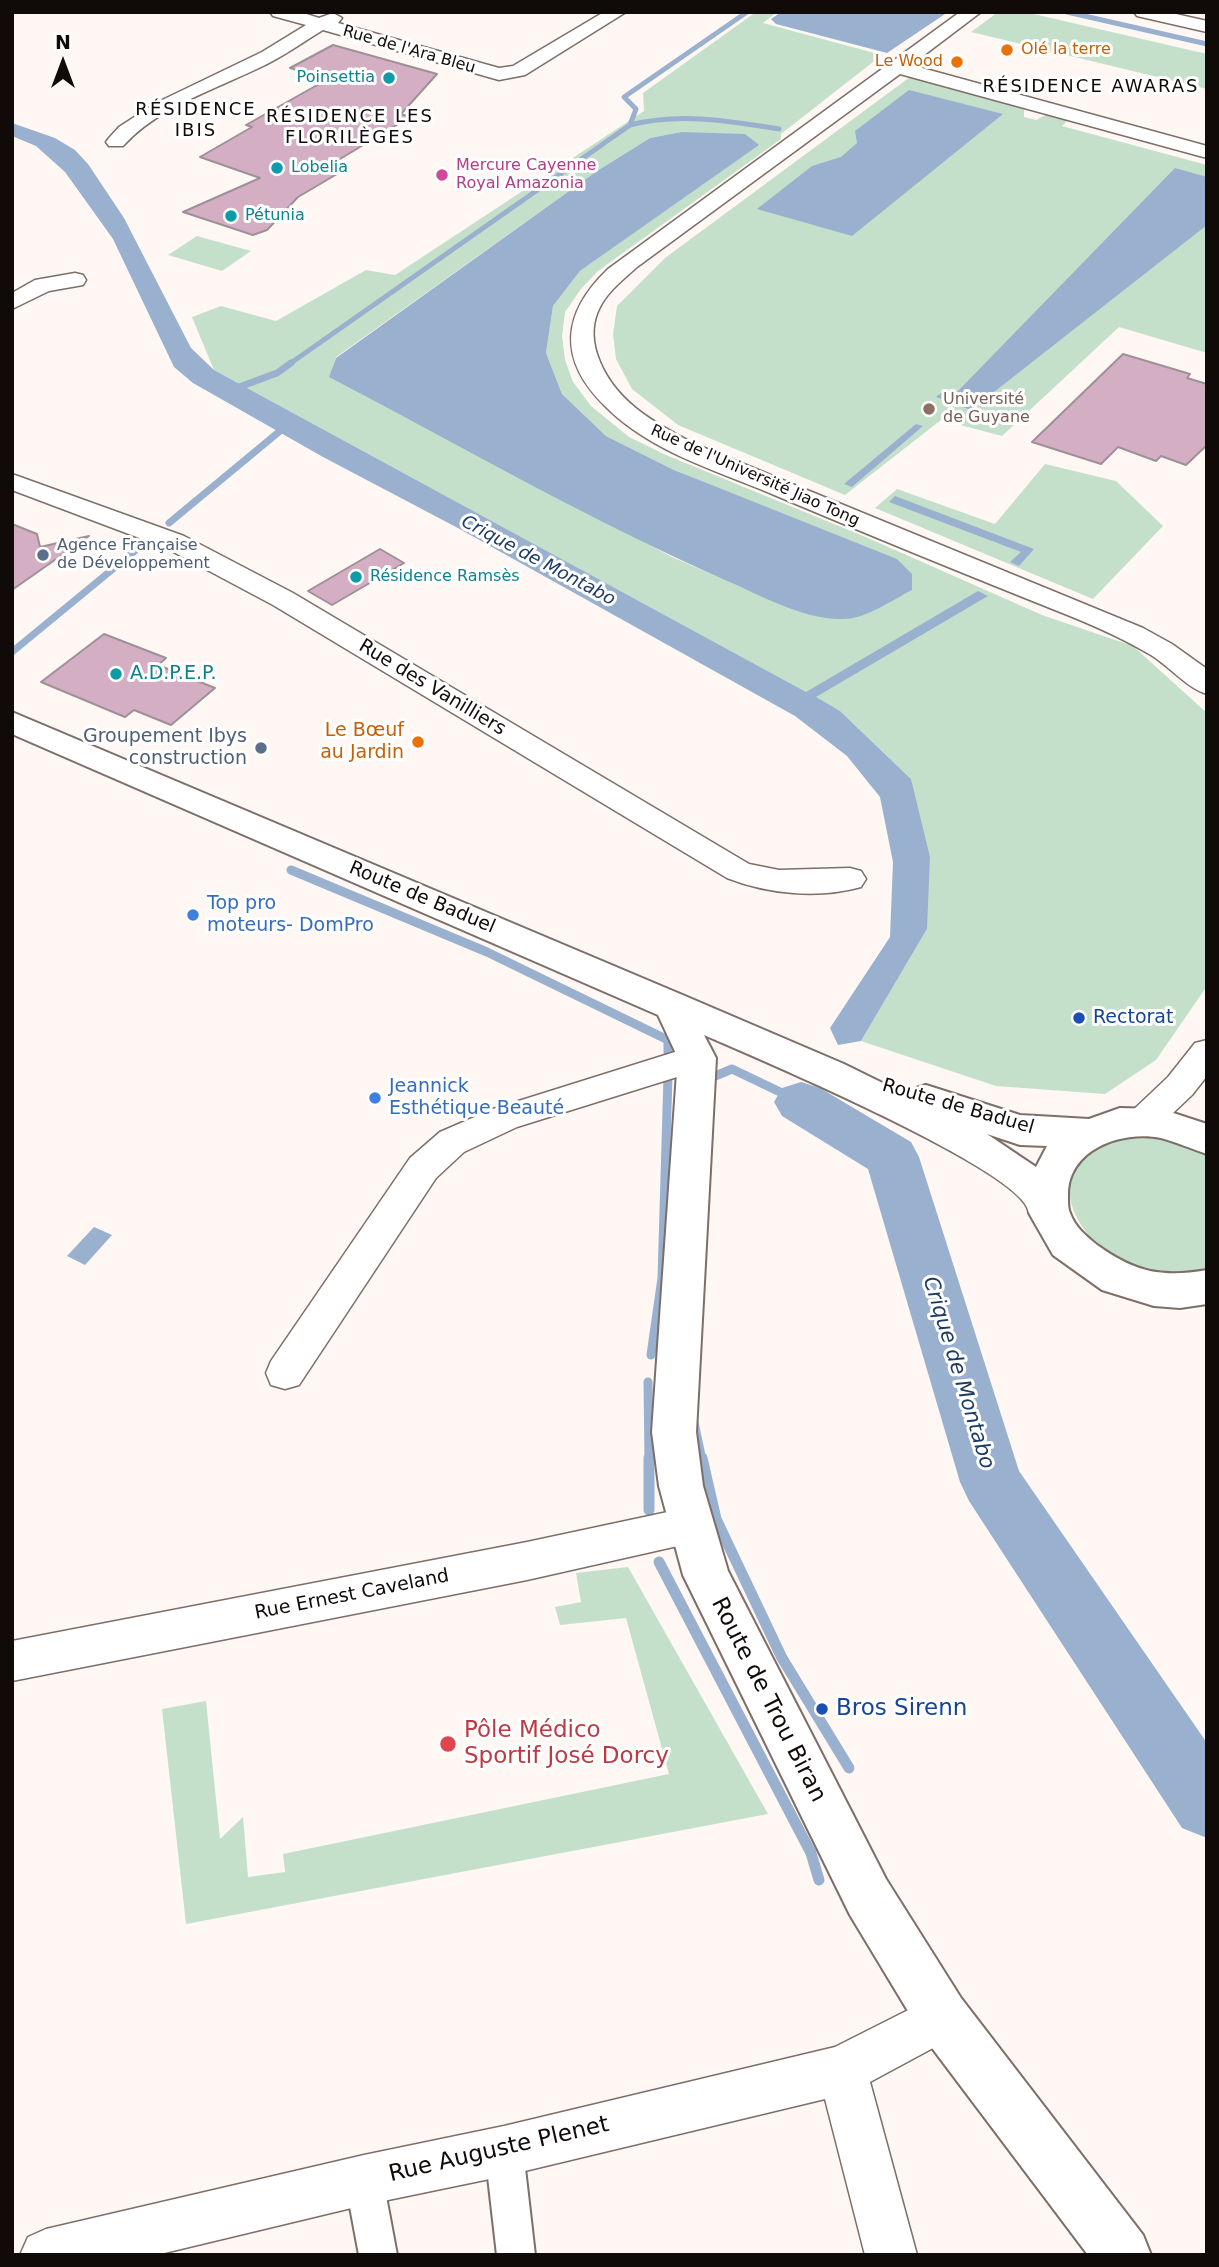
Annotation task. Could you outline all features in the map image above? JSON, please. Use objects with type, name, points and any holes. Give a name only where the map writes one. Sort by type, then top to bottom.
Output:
[{"type":"main road","name":"Route de Baduel","points":[[12,722],[831,1074],[971,1143],[1033,1185],[1048,1202]]},
{"type":"main road","name":"Route de Trou Biran","points":[[672,1005],[697,1058],[674,1432],[691,1525],[706,1576],[861,1885],[942,2017],[1124,2255]]},
{"type":"main road","points":[[697,1058],[778,1051]]},
{"type":"main road","name":"Route de Baduel","points":[[831,1074],[897,1088],[1020,1130],[1087,1133]]},
{"type":"main road","points":[[1207,1139],[1168,1125],[1142,1122],[1105,1126],[1068,1145],[1055,1162],[1048,1181],[1048,1202],[1055,1225],[1070,1247],[1092,1265],[1118,1280],[1165,1293],[1207,1287]]},
{"type":"street","name":"Rue de l'Ara Bleu","points":[[279,12],[499,74],[518,71],[617,12]]},
{"type":"street","points":[[116,142],[121,134],[143,117],[230,76],[319,24],[346,12]]},
{"type":"street","name":"Rue de l'Université Jiao Tong","points":[[972,12],[629,262],[599,290],[584,316],[581,340],[589,370],[612,402],[646,429],[686,449],[986,575],[1120,628],[1158,647],[1207,685]]},
{"type":"street","points":[[1143,12],[1207,27]]},
{"type":"street","points":[[897,67],[1207,152]]},
{"type":"street","points":[[12,302],[43,285],[75,280]]},
{"type":"street","name":"Rue des Vanilliers","points":[[12,481],[175,542],[283,599],[738,872],[784,883],[850,879]]},
{"type":"street","points":[[1142,1122],[1180,1086],[1207,1052]]},
{"type":"street","points":[[285,1373],[423,1168],[452,1142],[505,1118],[697,1058]]},
{"type":"street","name":"Rue Ernest Caveland","points":[[12,1661],[513,1564],[691,1525]]},
{"type":"street","name":"Rue Auguste Plenet","points":[[46,2255],[364,2180],[504,2151],[842,2070],[942,2017]]},
{"type":"street","points":[[842,2070],[891,2255]]},
{"type":"street","points":[[504,2151],[516,2255]]},
{"type":"street","points":[[364,2180],[378,2255]]},
{"type":"green space","points":[[756,12],[777,12],[763,23],[882,55],[781,134],[781,139],[598,271],[581,289],[565,312],[562,336],[565,360],[573,382],[591,406],[629,437],[666,455],[868,538],[1042,615],[1133,646],[1207,713],[1207,986],[1156,1060],[1105,1094],[996,1086],[861,1041],[927,929],[911,779],[840,711],[214,370],[192,317],[221,306],[276,321],[366,270],[395,275],[644,111],[643,93]],"holes":[[[681,132],[758,145],[580,271],[553,306],[546,353],[562,394],[606,436],[674,470],[763,507],[816,616],[773,601],[672,557],[330,376],[336,357],[597,171],[650,138]]]},
{"type":"green space","points":[[998,12],[1025,12],[1207,54],[1207,89],[971,32]]},
{"type":"green space","name":"Université de Guyane","points":[[910,77],[1024,108],[1024,117],[1036,120],[1048,114],[1068,120],[1062,126],[1207,165],[1207,353],[1119,327],[1002,436],[941,420],[845,495],[678,425],[632,389],[616,359],[613,334],[617,306],[665,258]]},
{"type":"green space","points":[[197,236],[251,251],[222,271],[168,255]]},
{"type":"green space","points":[[1045,464],[1116,481],[1163,526],[1093,599],[875,508],[897,489],[995,524]]},
{"type":"green space","points":[[1149,1136],[1173,1139],[1207,1155],[1207,1268],[1167,1275],[1131,1266],[1100,1247],[1079,1220],[1070,1192],[1076,1165],[1102,1145]]},
{"type":"green space","points":[[628,1567],[768,1814],[186,1924],[162,1709],[206,1701],[220,1839],[243,1817],[248,1877],[285,1872],[283,1854],[669,1774],[626,1618],[560,1625],[555,1607],[581,1602],[576,1573]]},
{"type":"water","points":[[781,12],[948,12],[887,53],[776,24],[771,19]]},
{"type":"water","points":[[909,90],[1003,114],[852,236],[757,209],[812,166],[841,157],[857,143],[855,131]]},
{"type":"water","points":[[12,123],[55,138],[75,150],[88,164],[124,218],[191,348],[214,370],[806,692],[978,591],[988,596],[816,697],[840,711],[911,779],[930,857],[927,929],[861,1041],[838,1045],[830,1028],[890,937],[893,862],[880,797],[847,756],[795,716],[193,383],[174,367],[113,239],[65,172],[36,146],[12,136]]},
{"type":"water","points":[[681,132],[745,134],[759,145],[580,271],[553,306],[546,353],[562,394],[606,436],[674,470],[897,559],[912,574],[912,590],[861,616],[843,619],[813,616],[769,600],[676,558],[576,508],[329,377],[336,358],[597,171],[650,138]]},
{"type":"water","points":[[1175,168],[1207,177],[1207,225],[971,410],[936,397],[945,390],[957,392]]},
{"type":"water","points":[[916,424],[923,426],[852,487],[844,484]]},
{"type":"water","points":[[895,496],[1034,549],[1019,566],[1010,562],[1021,552],[889,502]]},
{"type":"water","points":[[94,1227],[112,1235],[85,1265],[67,1256]]},
{"type":"building","points":[[333,45],[437,74],[401,114],[410,117],[325,168],[337,174],[298,197],[267,230],[253,235],[183,212],[260,178],[200,157],[252,127],[246,125],[328,79],[290,68]]},
{"type":"building","points":[[1123,354],[1190,374],[1187,378],[1207,384],[1207,445],[1186,465],[1161,456],[1156,461],[1118,447],[1101,464],[1032,442]]},
{"type":"building","name":"Agence Française de Développement","points":[[12,524],[37,534],[40,547],[89,536],[12,590]]},
{"type":"building","name":"Résidence Ramsès","points":[[380,549],[404,563],[332,605],[308,591]]},
{"type":"building","name":"A.D.P.E.P.","points":[[104,634],[166,658],[158,665],[215,688],[171,725],[134,710],[125,717],[41,682]]},
{"type":"waterway","points":[[630,125],[636,109],[624,97],[747,12]]},
{"type":"waterway","points":[[1067,12],[1207,44]]},
{"type":"waterway","points":[[630,125],[686,118],[779,129]]},
{"type":"waterway","points":[[288,365],[630,125]]},
{"type":"waterway","points":[[234,389],[277,373],[291,363]]},
{"type":"waterway","points":[[169,523],[286,426]]},
{"type":"waterway","points":[[12,652],[142,545]]},
{"type":"waterway","points":[[291,870],[487,952],[668,1040],[668,1054]]},
{"type":"waterway","points":[[708,1083],[708,1079],[732,1069],[801,1102]]},
{"type":"waterway","points":[[651,1355],[662,1278],[668,1076]]},
{"type":"waterway","name":"Crique de Montabo","points":[[801,1102],[892,1157],[991,1482],[1207,1804]]},
{"type":"waterway","points":[[648,1382],[649,1460]]},
{"type":"waterway","points":[[694,1423],[702,1460]]},
{"type":"waterway","points":[[702,1458],[716,1519],[782,1658],[849,1768]]},
{"type":"waterway","points":[[649,1460],[649,1510]]},
{"type":"waterway","points":[[659,1562],[811,1853],[819,1880]]},
{"type":"place","name":"Olé la terre","points":[[1007,50]]},
{"type":"place","name":"Le Wood","points":[[957,62]]},
{"type":"place","name":"Poinsettia","points":[[389,78]]},
{"type":"place","name":"Lobelia","points":[[277,168]]},
{"type":"place","name":"Mercure Cayenne Royal Amazonia","points":[[442,175]]},
{"type":"place","name":"Pétunia","points":[[231,216]]},
{"type":"place","name":"Université de Guyane","points":[[929,409]]},
{"type":"place","name":"Agence Française de Développement","points":[[43,555]]},
{"type":"place","name":"Résidence Ramsès","points":[[356,577]]},
{"type":"place","name":"A.D.P.E.P.","points":[[116,674]]},
{"type":"place","name":"Le Bœuf au Jardin","points":[[418,742]]},
{"type":"place","name":"Groupement Ibys construction","points":[[261,748]]},
{"type":"place","name":"Top pro moteurs- DomPro","points":[[193,915]]},
{"type":"place","name":"Rectorat","points":[[1079,1018]]},
{"type":"place","name":"Jeannick Esthétique Beauté","points":[[375,1098]]},
{"type":"place","name":"Bros Sirenn","points":[[822,1709]]},
{"type":"place","name":"Pôle Médico Sportif José Dorcy","points":[[448,1744]]},
{"type":"district","name":"RÉSIDENCE AWARAS","points":[[1091,87]]},
{"type":"district","name":"RÉSIDENCE IBIS","points":[[196,120]]},
{"type":"district","name":"RÉSIDENCE LES FLORILÈGES","points":[[350,127]]}]
